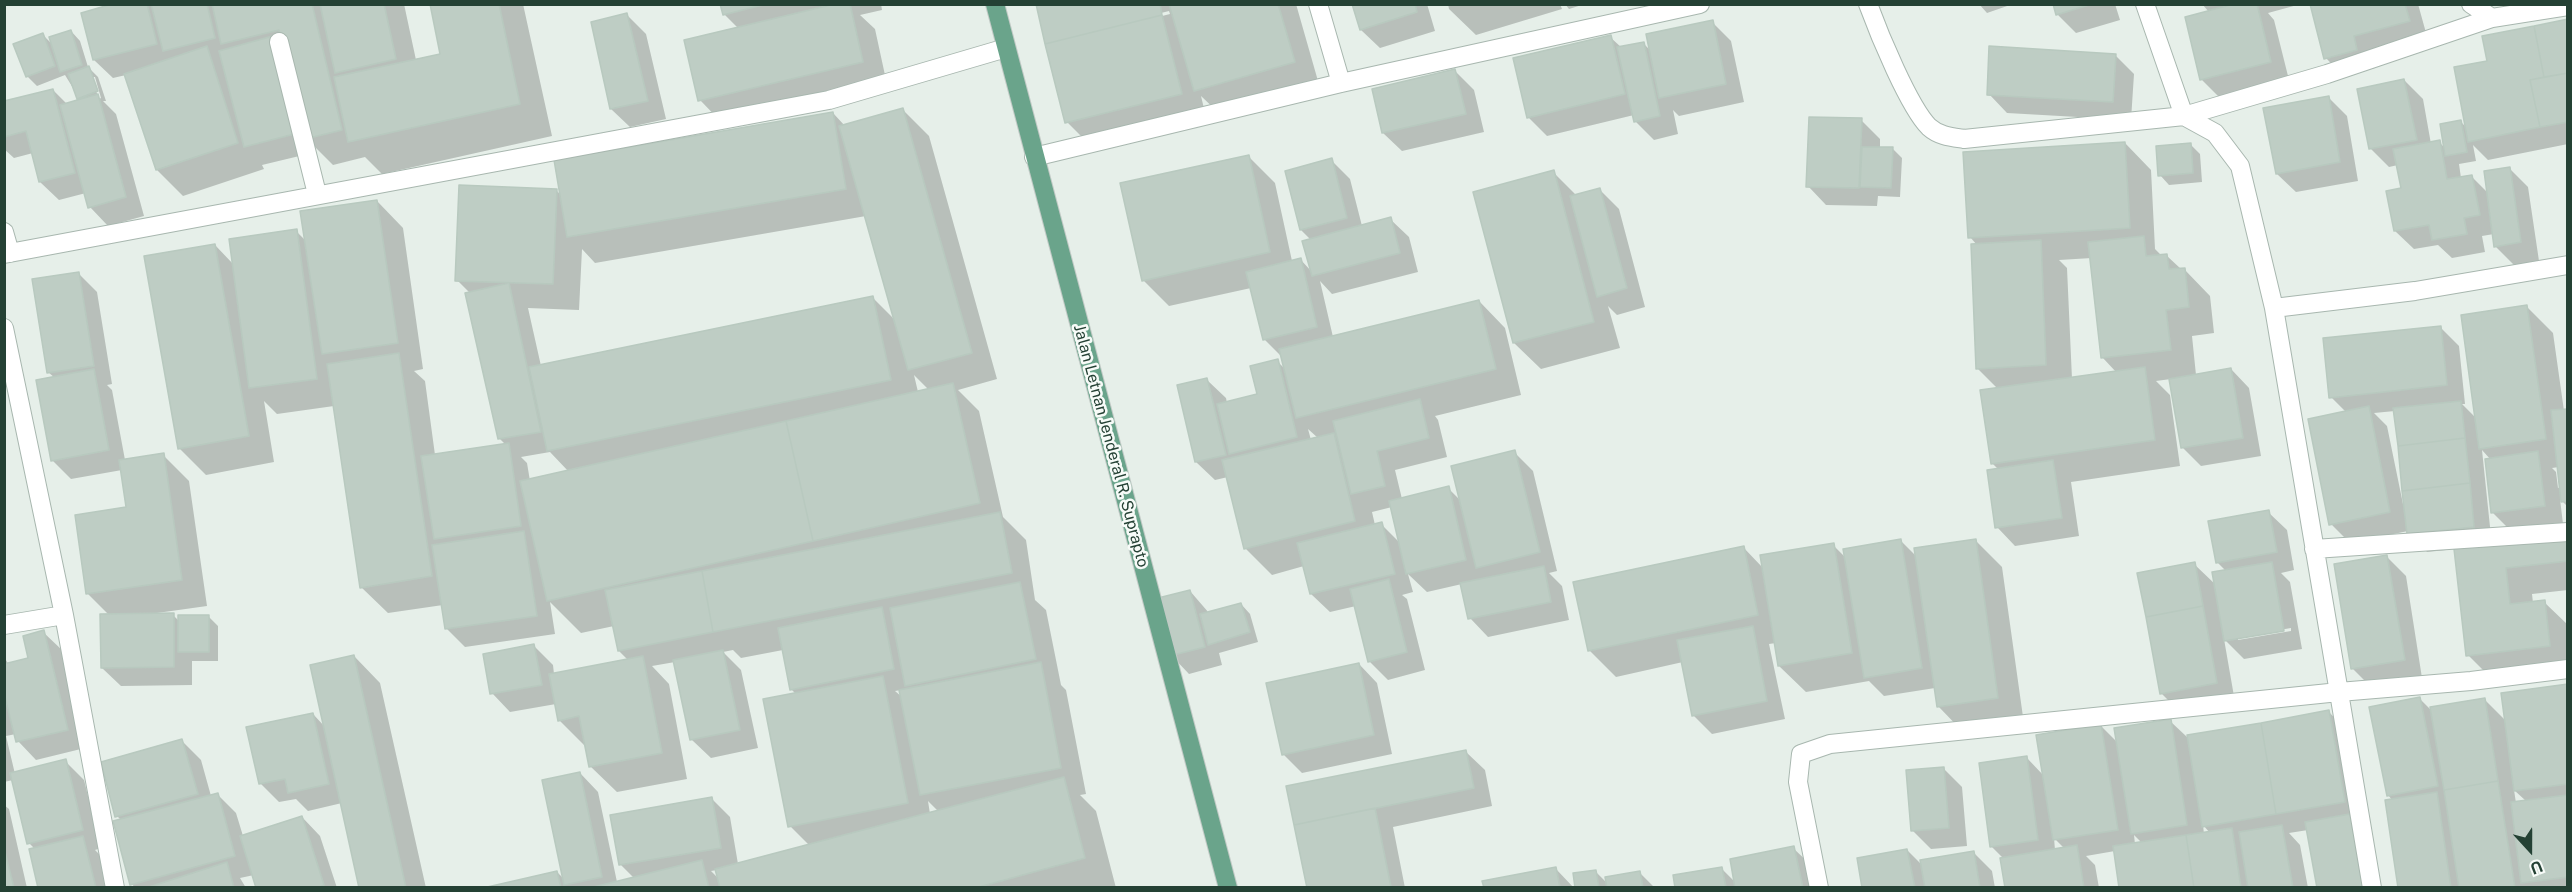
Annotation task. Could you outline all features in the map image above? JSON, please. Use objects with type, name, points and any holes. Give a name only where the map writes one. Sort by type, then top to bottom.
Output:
[{"type":"main road","name":"Jalan Letnan Jenderal R. Suprapto","points":[[995,4],[1228,888]]},
{"type":"street","points":[[1318,4],[1341,83]]},
{"type":"street","points":[[1035,157],[1341,83],[1700,4]]},
{"type":"street","points":[[1868,4],[1916,110],[1930,128],[1944,136],[1964,139],[2184,116],[2327,74],[2492,18],[2568,6]]},
{"type":"street","points":[[2145,4],[2184,116],[2215,133],[2240,166],[2274,308],[2372,888]]},
{"type":"street","points":[[2471,4],[2492,18]]},
{"type":"street","points":[[279,42],[317,194]]},
{"type":"street","points":[[4,232],[7,253],[829,100],[1006,48]]},
{"type":"street","points":[[2274,308],[2415,291],[2568,265]]},
{"type":"street","points":[[4,328],[64,615],[115,888]]},
{"type":"street","points":[[2314,549],[2568,532]]},
{"type":"street","points":[[4,625],[64,615]]},
{"type":"street","points":[[1819,888],[1798,782],[1801,754],[1806,751],[1830,744],[2339,692],[2471,681],[2568,669]]},
{"type":"building","points":[[112,4],[147,4],[157,44],[93,60],[81,13]]},
{"type":"building","points":[[151,4],[207,4],[215,38],[163,51]]},
{"type":"building","points":[[212,4],[312,4],[342,130],[305,139],[279,30],[221,44]]},
{"type":"building","points":[[320,4],[384,4],[396,59],[335,73]]},
{"type":"building","points":[[430,4],[499,4],[520,104],[348,142],[334,77],[440,54]]},
{"type":"building","points":[[720,4],[766,4],[723,15]]},
{"type":"building","points":[[835,4],[850,4],[863,62],[698,101],[684,40]]},
{"type":"building","points":[[1036,4],[1160,4],[1162,15],[1045,44]]},
{"type":"building","points":[[1169,4],[1278,4],[1295,62],[1194,91]]},
{"type":"building","points":[[1352,4],[1415,4],[1417,12],[1360,30]]},
{"type":"building","points":[[2053,4],[2092,4],[2056,15]]},
{"type":"building","points":[[2234,4],[2257,4],[2271,62],[2200,80],[2185,17]]},
{"type":"building","points":[[2310,4],[2405,4],[2410,21],[2354,36],[2357,50],[2324,59]]},
{"type":"building","points":[[627,13],[648,101],[610,109],[591,22]]},
{"type":"building","points":[[1162,15],[1182,94],[1065,123],[1045,44]]},
{"type":"building","points":[[2568,19],[2568,73],[2544,77],[2534,26]]},
{"type":"building","points":[[1713,20],[1726,84],[1659,98],[1646,34]]},
{"type":"building","points":[[2534,26],[2544,77],[2530,80],[2540,127],[2468,142],[2454,67],[2487,61],[2482,36]]},
{"type":"building","points":[[71,30],[82,65],[60,72],[49,37]]},
{"type":"building","points":[[43,33],[55,66],[26,77],[13,44]]},
{"type":"building","points":[[1611,35],[1625,94],[1527,118],[1513,58]]},
{"type":"building","points":[[273,36],[298,133],[244,147],[219,51]]},
{"type":"building","points":[[1644,42],[1660,116],[1634,122],[1617,47]]},
{"type":"building","points":[[207,46],[238,143],[156,170],[124,74]]},
{"type":"building","points":[[1989,46],[2116,54],[2113,102],[1987,95]]},
{"type":"building","points":[[89,66],[98,91],[77,99],[68,74]]},
{"type":"building","points":[[1455,69],[1466,114],[1382,133],[1372,89]]},
{"type":"building","points":[[2568,73],[2568,122],[2540,127],[2530,80]]},
{"type":"building","points":[[2404,79],[2417,140],[2369,149],[2357,89]]},
{"type":"building","points":[[53,89],[75,173],[39,182],[26,131],[4,137],[4,101]]},
{"type":"building","points":[[98,94],[126,197],[88,208],[60,105]]},
{"type":"building","points":[[2329,96],[2340,162],[2276,174],[2263,108]]},
{"type":"building","points":[[903,108],[972,353],[908,370],[839,126]]},
{"type":"building","points":[[833,112],[846,189],[567,237],[554,160]]},
{"type":"building","points":[[1809,117],[1862,118],[1859,188],[1806,187]]},
{"type":"building","points":[[2461,120],[2467,152],[2445,156],[2440,124]]},
{"type":"building","points":[[2440,140],[2447,179],[2472,175],[2480,215],[2464,218],[2467,234],[2432,240],[2429,225],[2394,231],[2386,191],[2401,188],[2393,149]]},
{"type":"building","points":[[2125,142],[2130,228],[1968,238],[1963,152]]},
{"type":"building","points":[[2191,143],[2193,173],[2158,176],[2156,146]]},
{"type":"building","points":[[1862,147],[1893,147],[1891,188],[1860,187]]},
{"type":"building","points":[[1249,155],[1270,252],[1142,281],[1120,183]]},
{"type":"building","points":[[1332,158],[1347,218],[1300,230],[1285,171]]},
{"type":"building","points":[[2510,167],[2521,242],[2494,247],[2484,171]]},
{"type":"building","points":[[1554,170],[1594,322],[1513,343],[1473,192]]},
{"type":"building","points":[[459,185],[557,189],[553,284],[455,281]]},
{"type":"building","points":[[1600,188],[1627,288],[1597,297],[1570,196]]},
{"type":"building","points":[[377,200],[398,343],[322,354],[300,211]]},
{"type":"building","points":[[1391,217],[1400,253],[1312,276],[1302,241]]},
{"type":"building","points":[[297,229],[317,379],[249,388],[229,239]]},
{"type":"building","points":[[2144,236],[2146,256],[2167,254],[2169,269],[2185,268],[2189,307],[2166,310],[2171,350],[2101,358],[2088,242]]},
{"type":"building","points":[[2041,240],[2046,365],[1976,369],[1971,244]]},
{"type":"building","points":[[215,244],[249,436],[178,449],[144,256]]},
{"type":"building","points":[[1301,258],[1317,327],[1263,340],[1246,272]]},
{"type":"building","points":[[79,272],[94,366],[47,373],[32,279]]},
{"type":"building","points":[[509,283],[541,432],[498,439],[465,293]]},
{"type":"building","points":[[873,296],[891,380],[547,451],[529,367]]},
{"type":"building","points":[[1479,300],[1496,369],[1296,418],[1279,349]]},
{"type":"building","points":[[2527,305],[2546,439],[2479,449],[2461,315]]},
{"type":"building","points":[[2441,326],[2447,385],[2329,398],[2323,338]]},
{"type":"building","points":[[399,353],[432,576],[360,588],[327,364]]},
{"type":"building","points":[[1278,359],[1297,437],[1229,454],[1217,404],[1257,394],[1250,366]]},
{"type":"building","points":[[2145,367],[2155,440],[1991,464],[1980,390]]},
{"type":"building","points":[[2231,368],[2243,438],[2181,448],[2169,379]]},
{"type":"building","points":[[94,369],[109,450],[51,461],[36,380]]},
{"type":"building","points":[[1207,378],[1226,455],[1195,462],[1177,385]]},
{"type":"building","points":[[953,383],[980,503],[813,541],[786,421]]},
{"type":"building","points":[[1420,399],[1429,438],[1377,451],[1385,486],[1351,494],[1333,421]]},
{"type":"building","points":[[2461,401],[2465,438],[2398,446],[2393,408]]},
{"type":"building","points":[[2369,406],[2390,512],[2329,525],[2308,419]]},
{"type":"building","points":[[2568,409],[2568,501],[2561,502],[2551,410]]},
{"type":"building","points":[[786,421],[813,541],[547,601],[520,481]]},
{"type":"building","points":[[1334,433],[1355,521],[1244,549],[1222,460]]},
{"type":"building","points":[[2465,438],[2470,483],[2402,491],[2398,446]]},
{"type":"building","points":[[509,443],[521,526],[434,539],[421,456]]},
{"type":"building","points":[[1515,450],[1540,552],[1476,568],[1451,466]]},
{"type":"building","points":[[2538,451],[2545,506],[2491,513],[2485,459]]},
{"type":"building","points":[[164,453],[182,580],[86,594],[75,515],[126,507],[119,460]]},
{"type":"building","points":[[2053,460],[2062,518],[1995,528],[1987,470]]},
{"type":"building","points":[[2470,483],[2474,527],[2407,534],[2402,491]]},
{"type":"building","points":[[1449,486],[1466,560],[1406,574],[1389,501]]},
{"type":"building","points":[[2269,510],[2277,552],[2216,563],[2208,521]]},
{"type":"building","points":[[1000,512],[1012,573],[713,632],[702,571]]},
{"type":"building","points":[[1382,522],[1395,574],[1310,594],[1297,543]]},
{"type":"building","points":[[524,531],[537,616],[445,629],[432,545]]},
{"type":"building","points":[[2568,535],[2568,561],[2506,568],[2510,604],[2545,600],[2550,646],[2466,656],[2454,549]]},
{"type":"building","points":[[1901,539],[1922,668],[1864,678],[1843,549]]},
{"type":"building","points":[[1976,539],[1998,698],[1937,707],[1914,548]]},
{"type":"building","points":[[1834,543],[1852,653],[1778,666],[1760,555]]},
{"type":"building","points":[[1744,546],[1758,615],[1588,651],[1573,582]]},
{"type":"building","points":[[2387,555],[2405,660],[2351,669],[2334,564]]},
{"type":"building","points":[[2195,562],[2203,606],[2146,617],[2137,573]]},
{"type":"building","points":[[2272,562],[2284,631],[2224,641],[2212,572]]},
{"type":"building","points":[[1544,566],[1551,602],[1468,619],[1460,583]]},
{"type":"building","points":[[702,571],[713,632],[618,651],[605,590]]},
{"type":"building","points":[[1389,579],[1407,652],[1368,662],[1350,589]]},
{"type":"building","points":[[1020,582],[1036,659],[905,686],[890,608]]},
{"type":"building","points":[[1190,590],[1205,647],[1169,656],[1154,599]]},
{"type":"building","points":[[1241,603],[1250,632],[1208,645],[1200,614]]},
{"type":"building","points":[[2203,606],[2217,683],[2160,694],[2146,617]]},
{"type":"building","points":[[882,607],[894,669],[790,690],[778,628]]},
{"type":"building","points":[[174,613],[174,667],[101,668],[100,614]]},
{"type":"building","points":[[178,615],[209,615],[209,652],[178,652]]},
{"type":"building","points":[[1753,626],[1767,701],[1692,716],[1677,640]]},
{"type":"building","points":[[44,630],[68,730],[16,742],[4,693],[4,664],[28,658],[23,636]]},
{"type":"building","points":[[534,644],[542,685],[490,694],[483,654]]},
{"type":"building","points":[[723,650],[740,730],[690,740],[673,660]]},
{"type":"building","points":[[354,655],[406,888],[359,888],[310,665]]},
{"type":"building","points":[[643,656],[662,753],[589,767],[579,716],[558,721],[549,674]]},
{"type":"building","points":[[1041,662],[1061,768],[920,795],[899,690]]},
{"type":"building","points":[[1359,663],[1374,735],[1282,755],[1266,683]]},
{"type":"building","points":[[883,676],[908,803],[788,827],[763,699]]},
{"type":"building","points":[[2568,684],[2568,784],[2514,791],[2501,693]]},
{"type":"building","points":[[2420,697],[2438,786],[2387,796],[2369,707]]},
{"type":"building","points":[[2485,698],[2498,781],[2444,790],[2430,707]]},
{"type":"building","points":[[2329,710],[2345,802],[2276,814],[2261,723]]},
{"type":"building","points":[[313,713],[329,784],[288,793],[285,779],[259,784],[246,727]]},
{"type":"building","points":[[2171,719],[2187,825],[2131,834],[2114,728]]},
{"type":"building","points":[[2261,723],[2276,814],[2202,827],[2187,735]]},
{"type":"building","points":[[2101,724],[2118,830],[2053,840],[2036,735]]},
{"type":"building","points":[[182,739],[198,794],[115,817],[101,762]]},
{"type":"building","points":[[1466,750],[1474,788],[1294,825],[1286,786]]},
{"type":"building","points":[[2027,756],[2038,840],[1990,847],[1979,763]]},
{"type":"building","points":[[66,759],[83,830],[27,844],[10,773]]},
{"type":"building","points":[[1944,767],[1949,828],[1911,831],[1906,770]]},
{"type":"building","points":[[580,772],[602,877],[564,885],[542,780]]},
{"type":"building","points":[[1064,777],[1085,858],[975,888],[720,888],[715,869]]},
{"type":"building","points":[[2498,781],[2515,888],[2459,888],[2444,790]]},
{"type":"building","points":[[2437,792],[2451,888],[2398,888],[2385,800]]},
{"type":"building","points":[[218,793],[235,856],[130,885],[113,821]]},
{"type":"building","points":[[2568,795],[2568,877],[2521,883],[2511,802]]},
{"type":"building","points":[[712,797],[721,848],[619,865],[610,815]]},
{"type":"building","points":[[1375,808],[1391,887],[1307,888],[1294,825]]},
{"type":"building","points":[[2350,814],[2364,888],[2317,888],[2305,822]]},
{"type":"building","points":[[302,816],[324,885],[318,888],[256,888],[240,836]]},
{"type":"building","points":[[2282,825],[2293,888],[2248,888],[2239,832]]},
{"type":"building","points":[[2232,828],[2241,888],[2194,888],[2186,835]]},
{"type":"building","points":[[2186,835],[2194,888],[2119,888],[2113,846]]},
{"type":"building","points":[[83,836],[96,888],[38,888],[29,849]]},
{"type":"building","points":[[2077,845],[2084,888],[2005,888],[2000,858]]},
{"type":"building","points":[[1794,846],[1803,888],[1735,888],[1730,859]]},
{"type":"building","points":[[4,848],[14,888],[4,888]]},
{"type":"building","points":[[1907,849],[1915,888],[1862,888],[1857,858]]},
{"type":"building","points":[[1974,851],[1980,888],[1925,888],[1920,860]]},
{"type":"building","points":[[702,860],[709,888],[590,888]]},
{"type":"building","points":[[227,862],[234,888],[146,888]]},
{"type":"building","points":[[1556,867],[1560,888],[1484,888],[1482,881]]},
{"type":"building","points":[[1722,867],[1726,888],[1675,888],[1673,875]]},
{"type":"building","points":[[1596,870],[1599,888],[1575,888],[1573,873]]},
{"type":"building","points":[[557,871],[561,888],[483,888]]},
{"type":"building","points":[[1640,871],[1643,888],[1607,888],[1605,877]]}]
